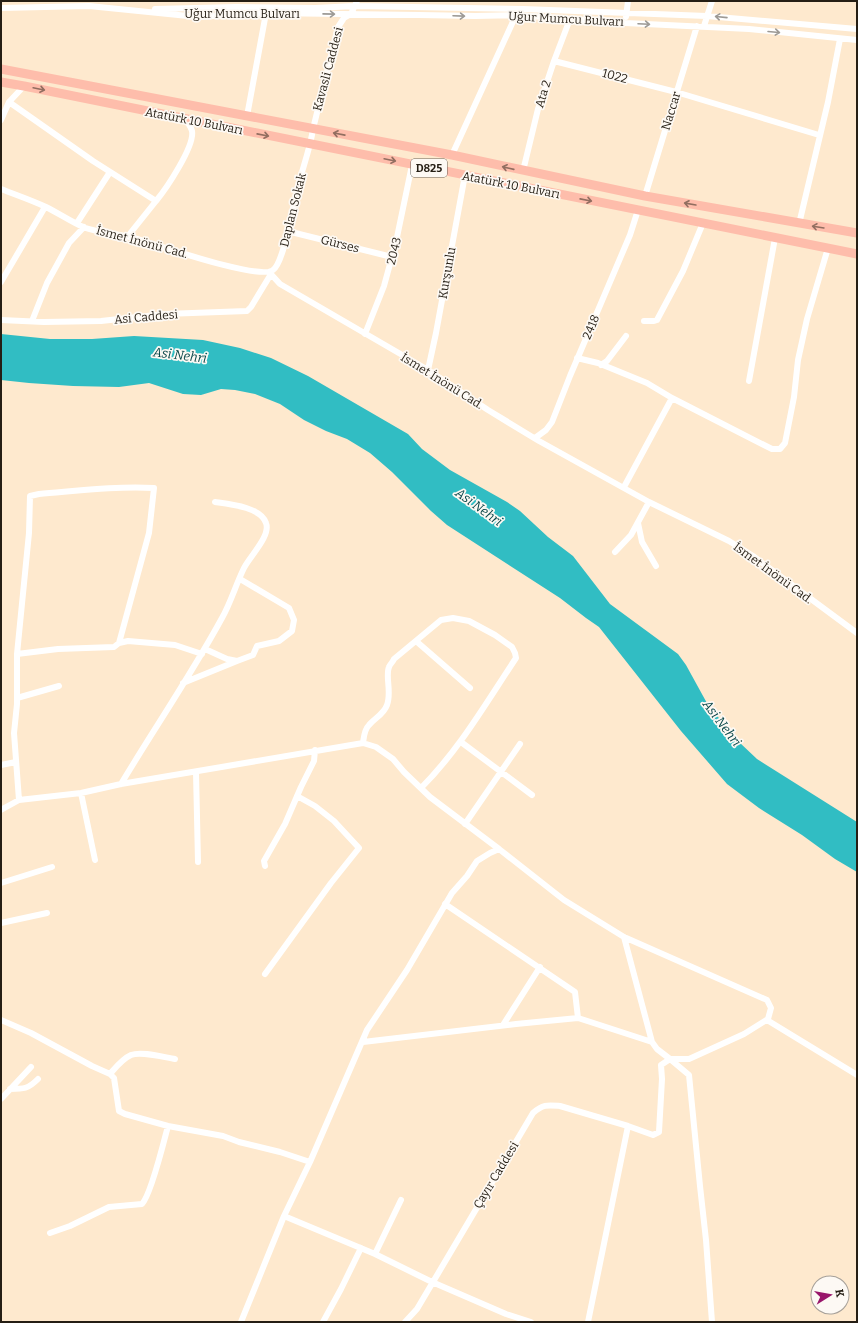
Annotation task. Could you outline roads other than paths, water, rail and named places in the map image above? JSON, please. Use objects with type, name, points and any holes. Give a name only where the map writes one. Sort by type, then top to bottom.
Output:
[{"type":"highway","name":"Atatürk 10 Bulvarı","points":[[1,69],[452,155],[645,196],[857,233]]},
{"type":"highway","name":"Atatürk 10 Bulvarı","points":[[1,82],[857,254]]},
{"type":"street","points":[[198,17],[202,1]]},
{"type":"street","points":[[475,16],[486,1]]},
{"type":"street","points":[[625,23],[628,1]]},
{"type":"street","name":"Naccar","points":[[645,196],[676,92],[700,26],[707,16],[712,1]]},
{"type":"street","points":[[1,8],[90,4],[122,10]]},
{"type":"street","name":"Uğur Mumcu Bulvarı","points":[[122,10],[315,8],[356,4],[425,4],[481,8],[573,10],[707,16],[857,29]]},
{"type":"street","name":"Kavasli Caddesi","points":[[311,144],[313,129],[338,27],[344,18],[351,14],[356,4]]},
{"type":"street","points":[[419,15],[425,4]]},
{"type":"street","name":"Uğur Mumcu Bulvarı","points":[[122,10],[198,17],[266,13],[475,16],[516,15],[625,23],[700,26],[857,40]]},
{"type":"street","points":[[247,116],[266,13]]},
{"type":"street","points":[[452,155],[516,15]]},
{"type":"street","name":"Ata 2","points":[[523,171],[538,109],[570,18]]},
{"type":"street","points":[[799,224],[828,102],[840,39]]},
{"type":"street","name":"1022","points":[[554,61],[676,92],[819,135]]},
{"type":"street","points":[[1,120],[9,102],[24,86]]},
{"type":"street","points":[[9,102],[110,172],[156,201]]},
{"type":"street","points":[[128,236],[163,192],[188,148],[192,132],[186,120]]},
{"type":"street","name":"Daplan Sokak","points":[[270,273],[277,266],[297,189],[311,144]]},
{"type":"street","name":"2043","points":[[365,334],[384,286],[392,257],[412,165]]},
{"type":"street","points":[[77,223],[110,172]]},
{"type":"street","name":"Kurşunlu","points":[[428,370],[465,176]]},
{"type":"street","name":"İsmet İnönü Cad.","points":[[1,189],[45,207],[84,227],[106,233],[128,236],[235,268],[270,273],[280,284],[428,370],[488,410],[535,438],[649,502],[729,541],[753,556],[857,633]]},
{"type":"street","points":[[1,282],[45,207]]},
{"type":"street","name":"2418","points":[[535,438],[546,430],[552,422],[577,358],[630,235],[638,210]]},
{"type":"street","points":[[644,321],[657,320],[682,271],[703,223]]},
{"type":"street","points":[[32,321],[47,283],[69,243],[84,227]]},
{"type":"street","name":"Gürses","points":[[287,231],[392,257]]},
{"type":"street","points":[[749,381],[775,238]]},
{"type":"street","points":[[577,358],[602,365],[648,383],[672,398],[772,449],[780,449],[785,443],[794,398],[798,360],[807,320],[828,248]]},
{"type":"street","name":"Asi Caddesi","points":[[1,320],[101,321],[165,314],[247,312],[270,273]]},
{"type":"street","points":[[602,365],[626,336]]},
{"type":"street","points":[[624,487],[672,398]]},
{"type":"street","points":[[19,800],[14,734],[17,698],[17,654],[29,533],[30,496],[100,488],[154,488],[149,533],[119,643]]},
{"type":"street","points":[[121,784],[224,616],[249,560],[265,535],[267,529],[266,522],[261,516],[233,504],[215,502]]},
{"type":"street","points":[[615,552],[631,535],[649,502]]},
{"type":"street","points":[[638,522],[642,542],[656,566]]},
{"type":"street","points":[[183,684],[253,655],[257,646],[279,641],[292,631],[294,620],[289,608],[240,579]]},
{"type":"street","points":[[363,743],[364,733],[368,726],[387,706],[390,688],[388,668],[394,659],[441,620],[447,618],[459,618],[469,621],[495,635],[512,647],[516,653],[516,658],[461,742],[434,775],[421,788]]},
{"type":"street","points":[[17,654],[58,649],[114,647],[119,643],[128,641],[175,645],[237,661]]},
{"type":"street","points":[[416,641],[470,688]]},
{"type":"street","points":[[17,698],[59,686]]},
{"type":"street","points":[[461,742],[532,795]]},
{"type":"street","points":[[1,810],[19,800],[81,793],[121,784],[363,743],[376,748],[393,760],[430,797],[564,900],[624,937],[767,1000],[771,1010],[766,1020],[744,1034],[689,1059],[670,1059],[661,1065],[662,1079],[659,1132],[653,1135],[628,1126],[588,1322]]},
{"type":"street","points":[[464,824],[520,744]]},
{"type":"street","points":[[265,866],[264,861],[285,824],[314,761],[315,750]]},
{"type":"street","points":[[1,765],[16,762]]},
{"type":"street","points":[[196,772],[198,862]]},
{"type":"street","points":[[81,793],[95,860]]},
{"type":"street","points":[[265,974],[331,883],[359,848],[334,821],[315,806],[297,796]]},
{"type":"street","points":[[240,1322],[284,1216],[310,1162],[367,1030],[407,970],[452,893],[477,861],[490,852],[499,849]]},
{"type":"street","points":[[1,883],[52,867]]},
{"type":"street","points":[[445,904],[575,992],[578,1018]]},
{"type":"street","points":[[1,923],[47,913]]},
{"type":"street","points":[[624,937],[652,1042],[657,1049],[689,1075],[706,1240],[712,1322]]},
{"type":"street","points":[[503,1026],[540,968]]},
{"type":"street","points":[[363,1042],[578,1018],[652,1042]]},
{"type":"street","points":[[1,1020],[31,1033],[110,1074],[114,1078],[119,1111],[125,1114],[168,1126],[223,1136],[310,1162]]},
{"type":"street","points":[[766,1020],[857,1075]]},
{"type":"street","points":[[110,1074],[124,1059],[132,1055],[142,1054],[174,1059]]},
{"type":"street","points":[[1,1099],[31,1067]]},
{"type":"street","points":[[10,1089],[24,1089],[38,1080]]},
{"type":"street","name":"Çayır Caddesi","points":[[405,1322],[417,1309],[533,1113],[540,1107],[549,1105],[560,1106],[628,1126]]},
{"type":"street","points":[[50,1233],[70,1226],[109,1206],[142,1204],[145,1201],[150,1188],[168,1126]]},
{"type":"street","points":[[375,1254],[401,1200]]},
{"type":"street","points":[[284,1216],[375,1254],[432,1282],[506,1314],[531,1322]]},
{"type":"street","points":[[323,1322],[361,1248]]},
{"type":"water","name":"Asi Nehri","points":[[1,334],[50,339],[92,339],[134,336],[203,340],[240,348],[271,358],[308,376],[408,434],[422,449],[450,470],[520,511],[548,537],[573,556],[610,604],[678,654],[686,665],[708,705],[739,742],[757,759],[857,822],[857,872],[759,808],[727,784],[681,731],[599,627],[560,598],[447,525],[370,453],[347,439],[304,420],[280,404],[255,394],[235,390],[221,389],[201,395],[183,394],[149,383],[119,387],[73,386],[1,380]]}]
